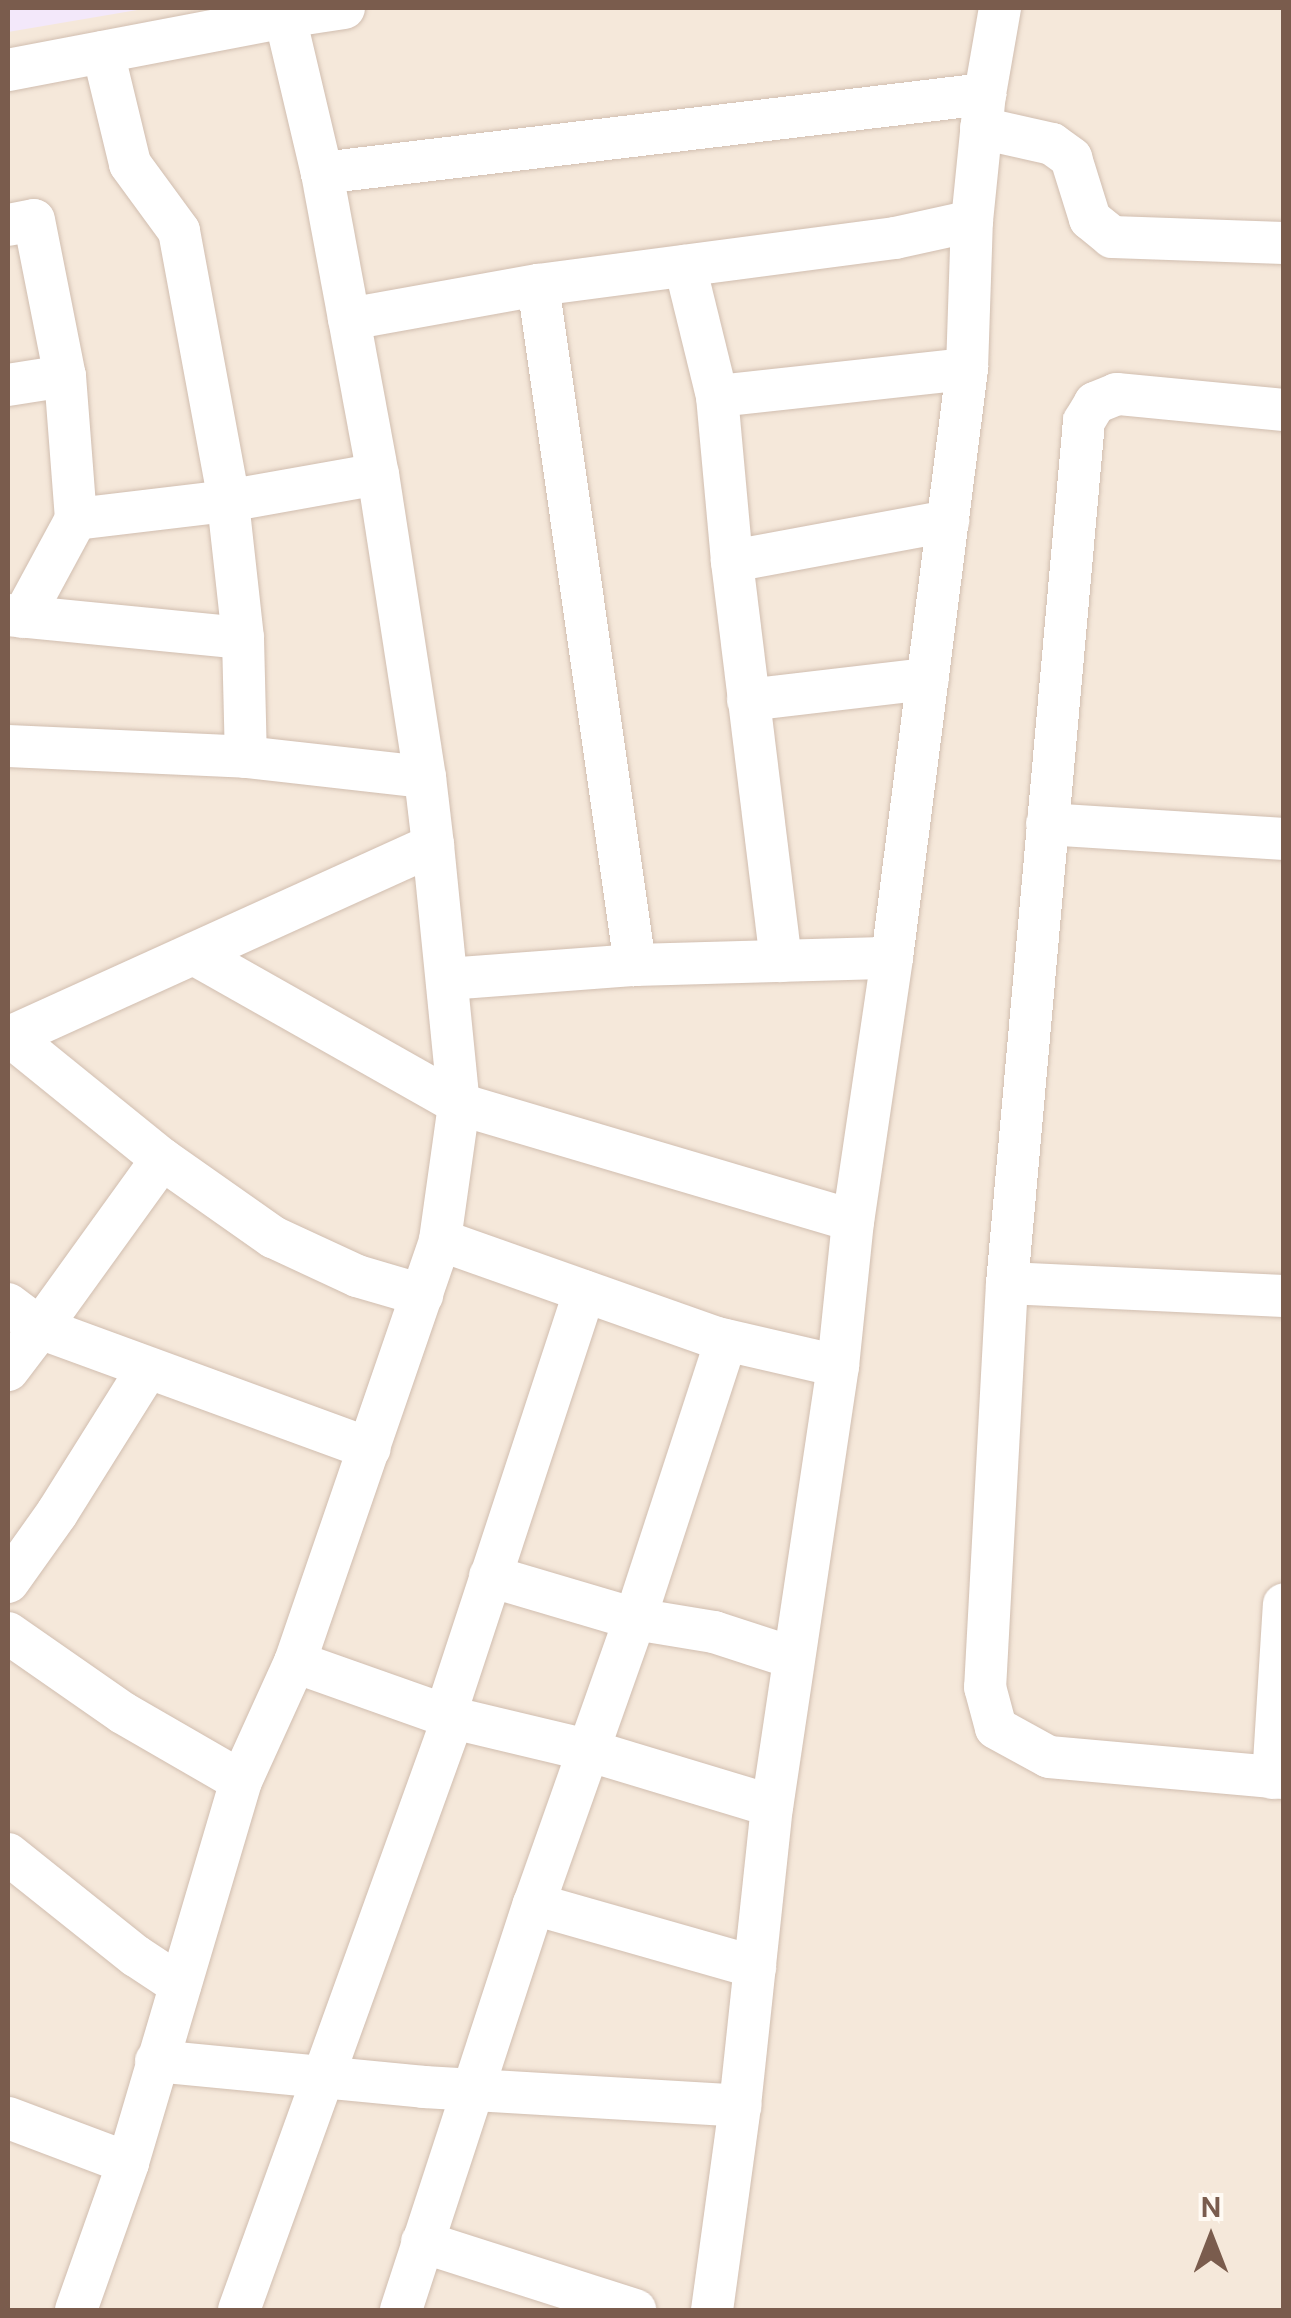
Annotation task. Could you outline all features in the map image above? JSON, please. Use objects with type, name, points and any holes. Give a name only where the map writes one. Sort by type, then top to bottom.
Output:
[{"type":"street","points":[[8,70],[284,12],[344,8]]},
{"type":"street","points":[[712,2310],[740,2106],[772,1806],[838,1366],[853,1222],[892,958],[948,522],[967,369],[972,222],[983,111],[1000,8]]},
{"type":"street","points":[[76,2310],[128,2163],[241,1781],[296,1662],[440,1240],[458,1104],[425,777],[378,474],[322,173],[284,12]]},
{"type":"street","points":[[102,52],[130,164],[179,231],[228,501],[243,638],[246,757]]},
{"type":"street","points":[[322,173],[983,111],[1052,144],[1071,158],[1090,220],[1112,237],[1284,243]]},
{"type":"street","points":[[8,225],[34,220],[65,376],[76,519],[15,616],[243,638]]},
{"type":"street","points":[[349,319],[538,285],[895,238],[972,222]]},
{"type":"street","points":[[685,266],[717,396],[732,561],[781,961]]},
{"type":"street","points":[[538,285],[635,965]]},
{"type":"street","points":[[717,396],[967,369]]},
{"type":"street","points":[[8,384],[65,376]]},
{"type":"street","points":[[1284,410],[1117,394],[1095,403],[1084,420],[1007,1283],[985,1688],[996,1728],[1050,1757],[1278,1778],[1284,1604]]},
{"type":"street","points":[[76,519],[228,501],[378,474]]},
{"type":"street","points":[[732,561],[948,522]]},
{"type":"street","points":[[748,700],[928,680]]},
{"type":"street","points":[[8,746],[246,757],[425,777]]},
{"type":"street","points":[[1047,824],[1284,839]]},
{"type":"street","points":[[422,1295],[357,1276],[274,1237],[162,1159],[9,1037],[433,845]]},
{"type":"street","points":[[194,954],[458,1104],[853,1222]]},
{"type":"street","points":[[447,979],[635,965],[892,958]]},
{"type":"street","points":[[8,1370],[24,1316],[162,1159]]},
{"type":"street","points":[[440,1240],[726,1340],[838,1366]]},
{"type":"street","points":[[1007,1283],[1284,1296]]},
{"type":"street","points":[[238,2310],[326,2078],[449,1717],[490,1576],[585,1291]]},
{"type":"street","points":[[24,1316],[148,1368],[370,1449]]},
{"type":"street","points":[[401,2310],[726,1340]]},
{"type":"street","points":[[8,1582],[57,1513],[148,1368]]},
{"type":"street","points":[[490,1576],[635,1619],[714,1632],[794,1658]]},
{"type":"street","points":[[9,1635],[123,1713],[241,1781]]},
{"type":"street","points":[[296,1662],[449,1717],[587,1750],[772,1806]]},
{"type":"street","points":[[8,1854],[136,1956],[180,1984]]},
{"type":"street","points":[[534,1904],[755,1967]]},
{"type":"street","points":[[156,2061],[472,2090],[740,2106]]},
{"type":"street","points":[[8,2118],[128,2163]]},
{"type":"street","points":[[422,2242],[635,2310]]},
{"type":"shaded area","points":[[8,8],[1283,8],[1283,2310],[8,2310]]},
{"type":"shaded area","points":[[8,8],[149,8],[8,32]]}]
